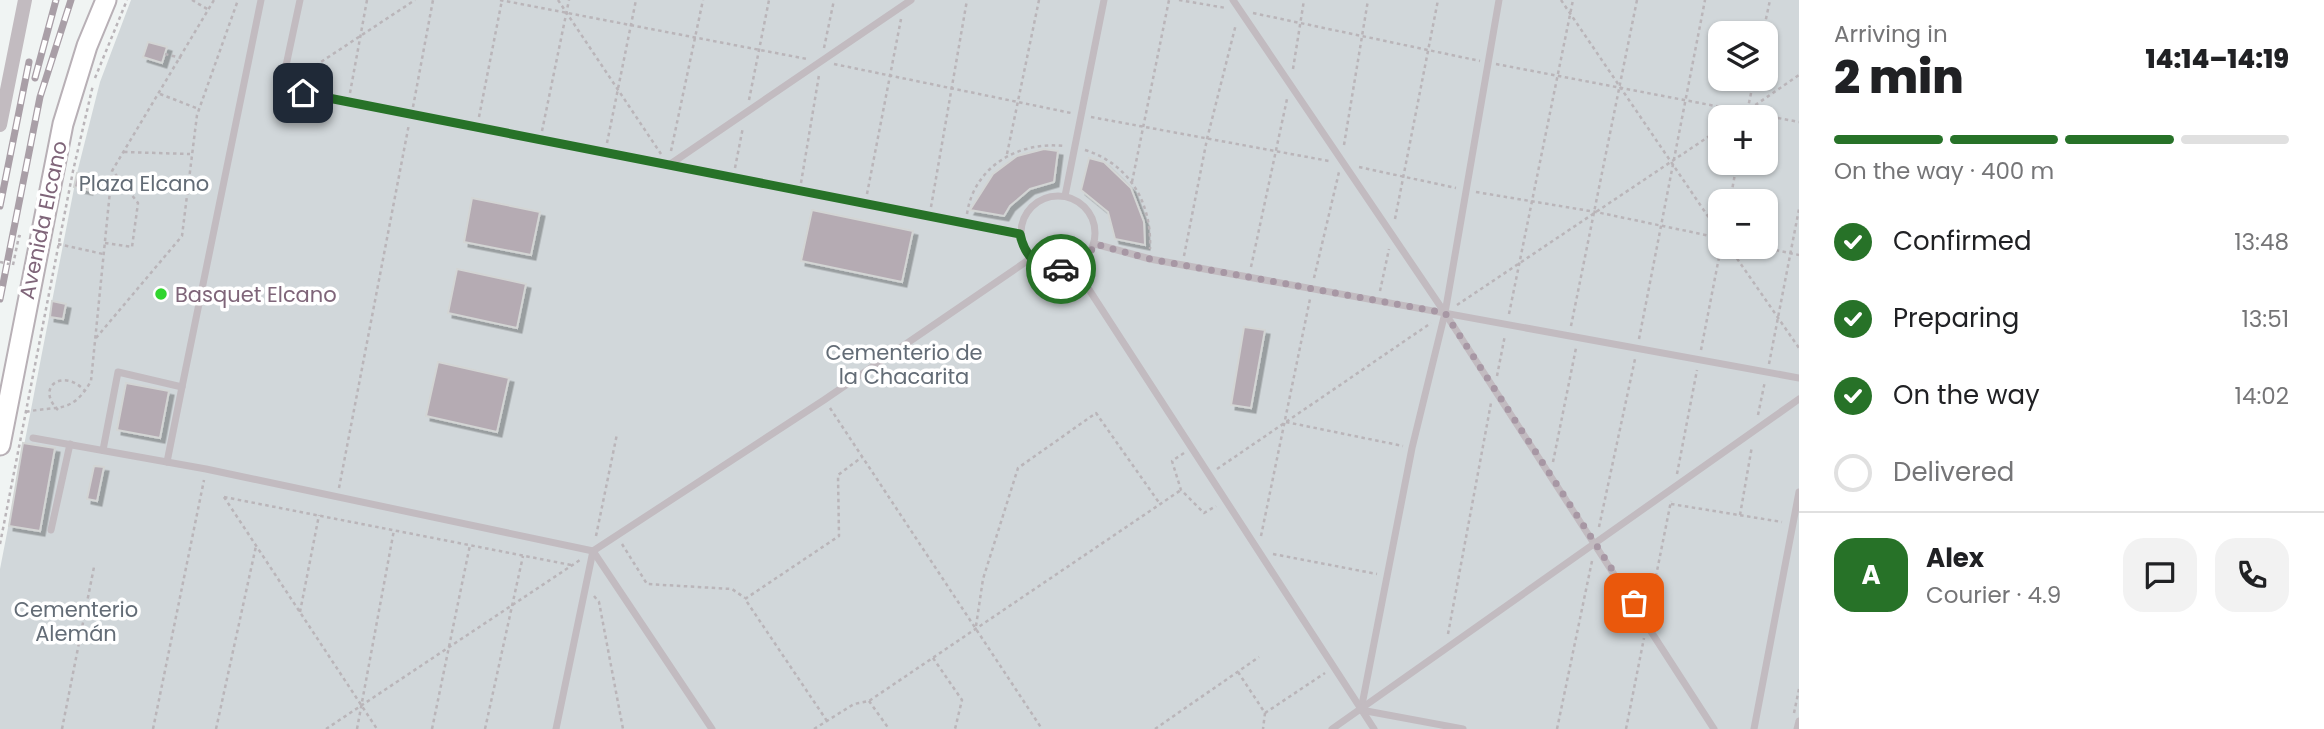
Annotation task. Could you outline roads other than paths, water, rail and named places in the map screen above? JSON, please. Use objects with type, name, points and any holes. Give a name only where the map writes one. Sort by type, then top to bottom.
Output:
[{"type":"main road","name":"Avenida Elcano","points":[[0,445],[63,124],[83,58],[106,0]]},
{"type":"street","points":[[0,125],[25,0]]},
{"type":"lane","points":[[167,462],[261,0]]},
{"type":"lane","points":[[300,0],[281,89],[1020,234]]},
{"type":"lane","points":[[668,165],[911,0]]},
{"type":"lane","points":[[1065,195],[1104,0]]},
{"type":"lane","points":[[1233,0],[1445,313],[1714,729]]},
{"type":"lane","points":[[1361,710],[1412,447],[1445,313],[1499,0]]},
{"type":"lane","points":[[1065,195],[1084,205],[1095,222],[1095,244],[1087,258],[1075,268],[1051,271],[1030,259],[1020,234],[1026,213],[1043,198],[1065,195]]},
{"type":"lane","points":[[1095,244],[1182,265],[1799,378]]},
{"type":"lane","points":[[556,729],[593,551],[824,400],[1030,259]]},
{"type":"lane","points":[[1075,268],[1374,729]]},
{"type":"lane","points":[[103,450],[118,372],[182,387]]},
{"type":"lane","points":[[1332,729],[1799,399]]},
{"type":"lane","points":[[33,438],[206,469],[593,551],[712,729]]},
{"type":"lane","points":[[51,530],[69,444]]},
{"type":"lane","points":[[1754,729],[1799,492]]},
{"type":"lane","points":[[1361,710],[1463,729]]},
{"type":"lane","points":[[1796,718],[1797,729]]},
{"type":"railway","points":[[35,78],[56,0]]},
{"type":"railway","points":[[0,299],[40,97],[71,0]]},
{"type":"railway","points":[[0,206],[29,62]]},
{"type":"place","name":"Basquet Elcano","points":[[161,294]]},
{"type":"park label","name":"Plaza Elcano","points":[[144,183]]},
{"type":"park label","name":"Cementerio de la Chacarita","points":[[904,364]]},
{"type":"park label","name":"Cementerio Alemán","points":[[76,621]]}]
